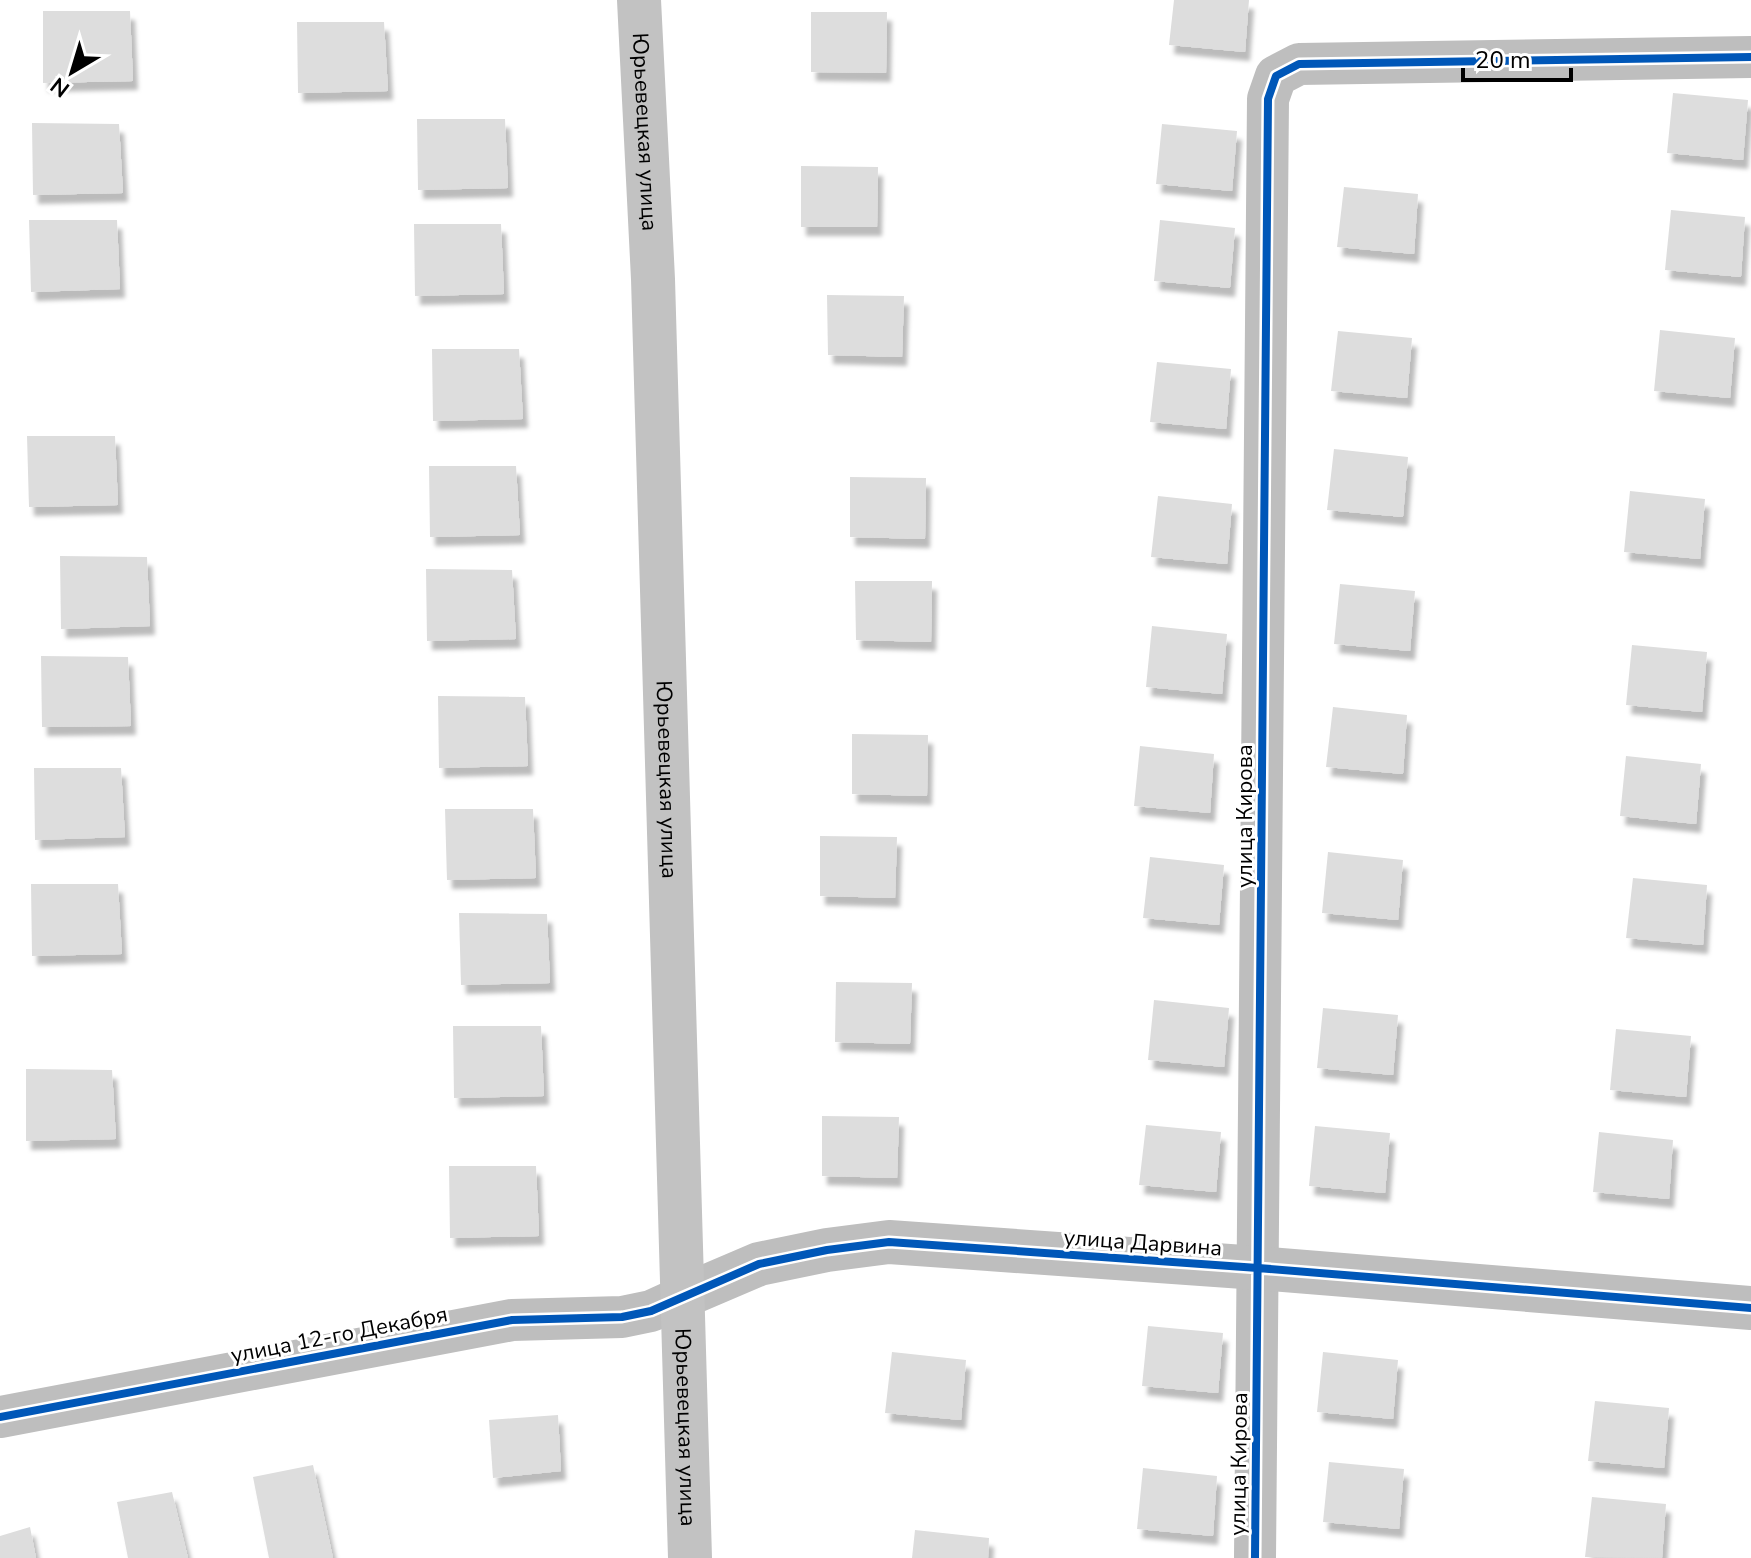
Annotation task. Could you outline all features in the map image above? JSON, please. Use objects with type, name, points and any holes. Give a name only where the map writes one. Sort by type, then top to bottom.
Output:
[{"type":"main road","name":"Юрьевецкая улица","points":[[639,0],[653,279],[690,1558]]},
{"type":"street","name":"улица Кирова","points":[[1255,1558],[1268,99],[1276,76],[1299,64],[1751,57]]},
{"type":"street","name":"улица Дарвина","points":[[684,1296],[759,1264],[827,1250],[889,1242],[1751,1308]]},
{"type":"street","name":"улица 12-го Декабря","points":[[0,1417],[512,1320],[622,1317],[651,1311],[684,1296]]},
{"type":"building","points":[[1174,0],[1249,0],[1245,52],[1169,45]]},
{"type":"building","points":[[43,11],[130,11],[133,81],[43,83]]},
{"type":"building","points":[[811,12],[887,12],[886,73],[811,72]]},
{"type":"building","points":[[297,22],[384,22],[388,91],[298,93]]},
{"type":"building","points":[[1673,93],[1748,100],[1743,160],[1667,153]]},
{"type":"building","points":[[417,119],[505,119],[508,188],[418,190]]},
{"type":"building","points":[[32,123],[119,124],[123,193],[33,195]]},
{"type":"building","points":[[1162,124],[1237,131],[1232,191],[1156,184]]},
{"type":"building","points":[[801,166],[878,167],[877,227],[801,227]]},
{"type":"building","points":[[1344,187],[1418,194],[1414,254],[1337,247]]},
{"type":"building","points":[[1671,210],[1745,217],[1741,277],[1665,270]]},
{"type":"building","points":[[29,220],[117,220],[120,289],[31,292]]},
{"type":"building","points":[[1160,220],[1235,228],[1230,288],[1154,281]]},
{"type":"building","points":[[414,224],[501,224],[504,294],[415,296]]},
{"type":"building","points":[[827,295],[904,296],[902,357],[828,355]]},
{"type":"building","points":[[1660,330],[1735,338],[1730,398],[1654,391]]},
{"type":"building","points":[[1338,331],[1412,338],[1407,398],[1331,391]]},
{"type":"building","points":[[432,349],[519,349],[523,419],[433,421]]},
{"type":"building","points":[[1157,362],[1231,369],[1226,429],[1150,422]]},
{"type":"building","points":[[27,436],[115,436],[118,505],[29,507]]},
{"type":"building","points":[[1334,449],[1408,457],[1403,517],[1327,510]]},
{"type":"building","points":[[429,466],[516,466],[520,535],[430,537]]},
{"type":"building","points":[[850,477],[926,478],[925,539],[850,537]]},
{"type":"building","points":[[1630,491],[1705,499],[1700,559],[1624,552]]},
{"type":"building","points":[[1158,496],[1232,504],[1227,564],[1151,557]]},
{"type":"building","points":[[60,556],[147,557],[150,626],[61,629]]},
{"type":"building","points":[[426,569],[512,570],[516,639],[427,641]]},
{"type":"building","points":[[855,581],[932,581],[931,642],[856,640]]},
{"type":"building","points":[[1340,584],[1415,591],[1410,651],[1334,644]]},
{"type":"building","points":[[1152,626],[1227,634],[1222,694],[1146,687]]},
{"type":"building","points":[[1632,645],[1707,652],[1702,712],[1626,705]]},
{"type":"building","points":[[41,656],[128,657],[131,726],[42,727]]},
{"type":"building","points":[[438,696],[525,697],[528,766],[439,768]]},
{"type":"building","points":[[1333,707],[1407,715],[1403,774],[1326,767]]},
{"type":"building","points":[[852,734],[928,735],[927,796],[852,794]]},
{"type":"building","points":[[1140,746],[1214,754],[1210,813],[1134,806]]},
{"type":"building","points":[[1626,756],[1701,764],[1696,824],[1620,816]]},
{"type":"building","points":[[34,768],[121,768],[125,837],[35,840]]},
{"type":"building","points":[[445,809],[533,809],[536,878],[447,880]]},
{"type":"building","points":[[820,836],[897,837],[895,898],[820,896]]},
{"type":"building","points":[[1328,852],[1403,860],[1398,920],[1322,913]]},
{"type":"building","points":[[1150,857],[1224,865],[1219,925],[1143,918]]},
{"type":"building","points":[[1633,878],[1707,885],[1703,945],[1626,938]]},
{"type":"building","points":[[31,884],[118,884],[122,954],[32,956]]},
{"type":"building","points":[[459,913],[547,914],[550,983],[461,985]]},
{"type":"building","points":[[836,982],[912,983],[910,1044],[835,1042]]},
{"type":"building","points":[[1154,1000],[1229,1008],[1224,1067],[1148,1060]]},
{"type":"building","points":[[1323,1008],[1398,1015],[1393,1075],[1317,1068]]},
{"type":"building","points":[[453,1026],[541,1026],[544,1096],[454,1098]]},
{"type":"building","points":[[1616,1029],[1691,1036],[1686,1097],[1610,1090]]},
{"type":"building","points":[[26,1069],[112,1070],[116,1139],[26,1141]]},
{"type":"building","points":[[822,1116],[899,1117],[897,1178],[822,1176]]},
{"type":"building","points":[[1146,1125],[1221,1132],[1216,1192],[1139,1185]]},
{"type":"building","points":[[1315,1126],[1390,1133],[1385,1193],[1309,1186]]},
{"type":"building","points":[[1599,1132],[1673,1140],[1669,1199],[1593,1192]]},
{"type":"building","points":[[449,1166],[536,1166],[539,1236],[450,1238]]},
{"type":"building","points":[[1148,1326],[1223,1333],[1218,1393],[1142,1386]]},
{"type":"building","points":[[892,1352],[966,1360],[961,1420],[885,1413]]},
{"type":"building","points":[[1323,1352],[1398,1360],[1393,1419],[1317,1412]]},
{"type":"building","points":[[1595,1401],[1669,1408],[1664,1468],[1588,1461]]},
{"type":"building","points":[[558,1415],[561,1471],[493,1478],[489,1420]]},
{"type":"building","points":[[1329,1462],[1404,1469],[1399,1529],[1323,1522]]},
{"type":"building","points":[[313,1465],[333,1558],[269,1558],[253,1477]]},
{"type":"building","points":[[1143,1468],[1217,1476],[1213,1536],[1137,1529]]},
{"type":"building","points":[[172,1492],[188,1558],[128,1558],[117,1502]]},
{"type":"building","points":[[1592,1497],[1666,1504],[1662,1558],[1585,1557]]},
{"type":"building","points":[[30,1527],[36,1558],[0,1558],[0,1536]]},
{"type":"building","points":[[915,1530],[989,1538],[988,1558],[912,1558]]},
{"type":"cycle path","points":[[1255,1558],[1268,99],[1276,76],[1299,64],[1751,57]]},
{"type":"cycle path","points":[[0,1417],[512,1320],[622,1317],[651,1311],[759,1264],[827,1250],[889,1242],[1751,1308]]}]
